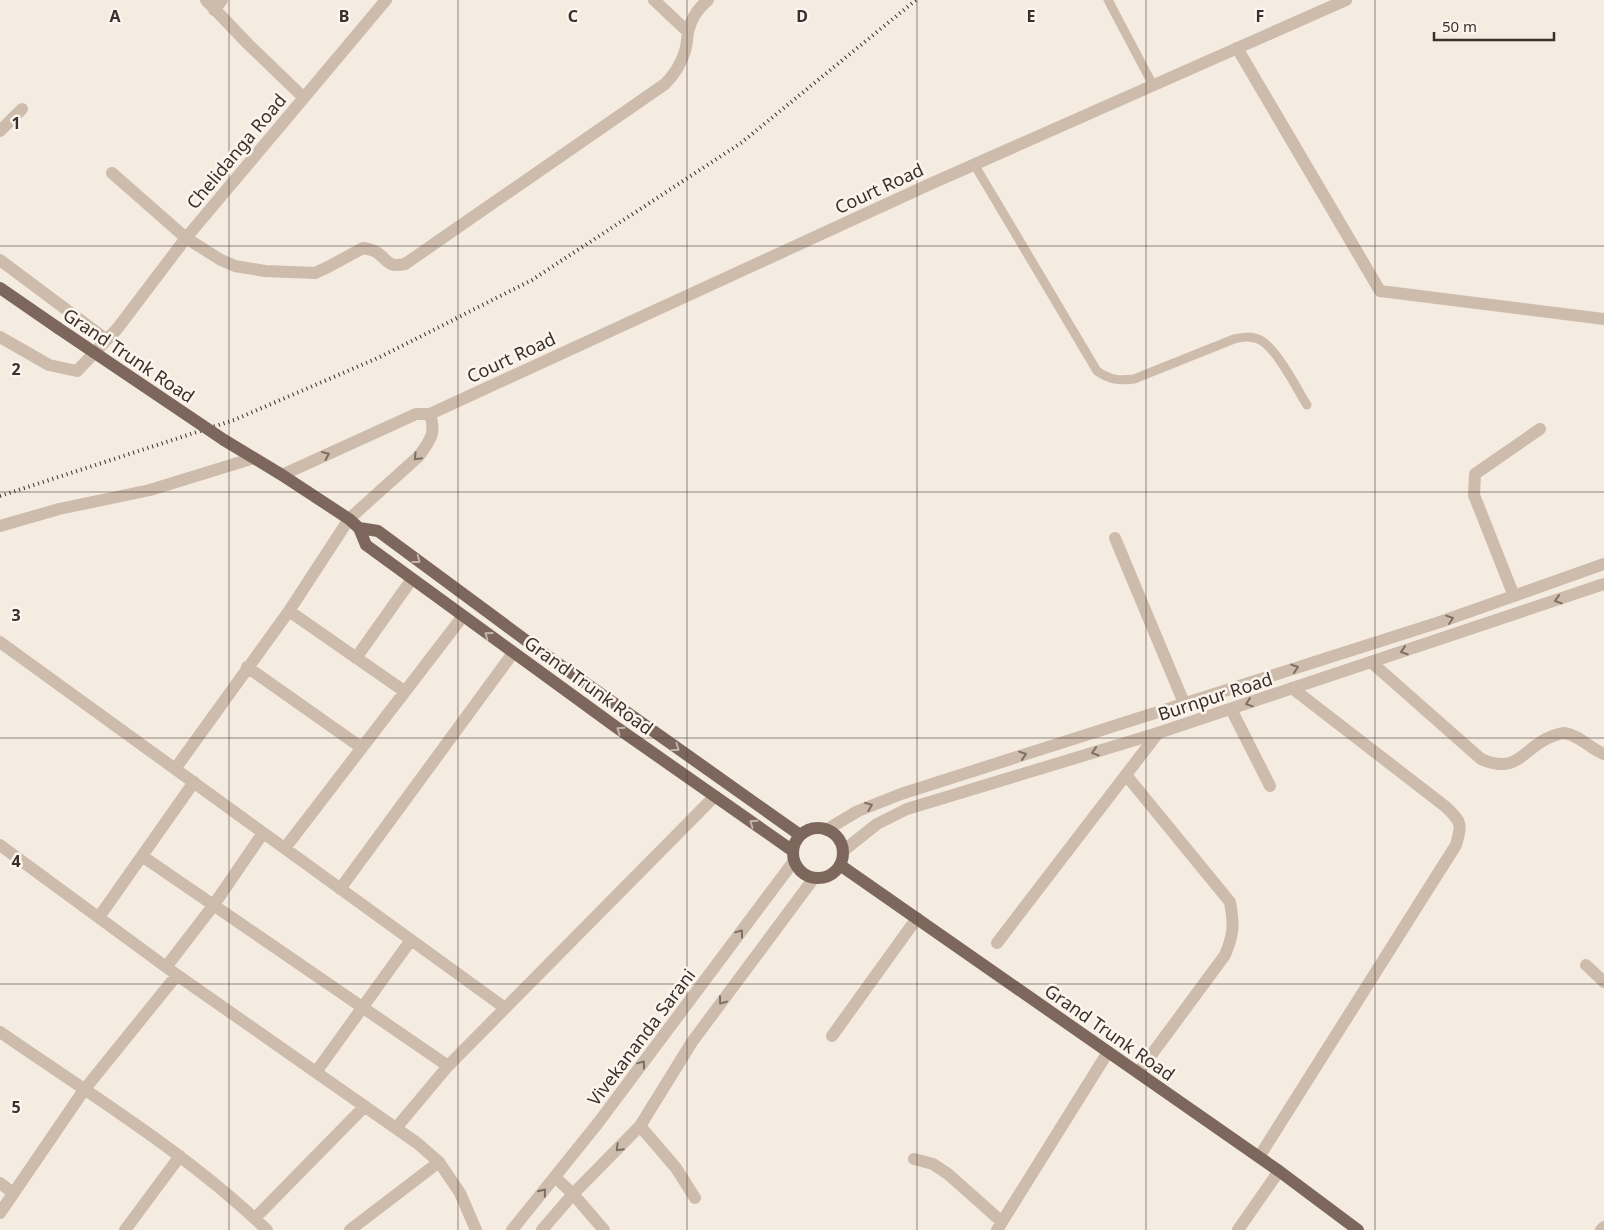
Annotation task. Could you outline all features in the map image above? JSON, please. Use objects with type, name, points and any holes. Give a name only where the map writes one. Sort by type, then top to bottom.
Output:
[{"type":"main road","name":"Grand Trunk Road","points":[[0,288],[224,440],[349,519],[359,528],[366,545],[513,653],[715,796],[793,856],[802,872],[814,878]]},
{"type":"main road","name":"Grand Trunk Road","points":[[359,528],[378,531],[539,650],[800,835]]},
{"type":"main road","points":[[793,856],[795,843],[800,835],[808,830],[817,828],[826,830],[838,838],[843,851],[840,865],[829,876],[814,878]]},
{"type":"main road","name":"Grand Trunk Road","points":[[840,865],[1279,1171],[1358,1230]]},
{"type":"street","name":"Chelidanga Road","points":[[0,337],[50,365],[77,371],[117,329],[186,238],[386,0]]},
{"type":"street","points":[[654,0],[688,32]]},
{"type":"street","points":[[112,173],[186,238],[221,260],[248,270],[301,274],[315,273],[363,248],[374,250],[386,262],[395,266],[405,264],[665,84],[674,76],[681,64],[693,16],[708,0]]},
{"type":"street","name":"Court Road","points":[[282,475],[416,414],[430,414],[974,164],[1346,0]]},
{"type":"street","points":[[214,3],[303,97]]},
{"type":"street","points":[[1237,48],[1380,291],[1604,319]]},
{"type":"street","points":[[0,131],[22,108]]},
{"type":"street","points":[[0,260],[107,340]]},
{"type":"street","points":[[175,769],[289,611],[349,519],[419,456],[428,443],[434,428],[430,414]]},
{"type":"street","points":[[1514,596],[1474,495],[1475,474],[1540,429]]},
{"type":"street","points":[[0,526],[59,509],[150,490],[254,458]]},
{"type":"street","points":[[1115,538],[1184,703]]},
{"type":"street","points":[[826,830],[858,811],[901,794],[1440,622],[1604,564]]},
{"type":"street","points":[[356,658],[412,579]]},
{"type":"street","name":"Burnpur Road","points":[[843,851],[877,824],[907,809],[1158,733],[1604,584]]},
{"type":"street","points":[[289,611],[404,691]]},
{"type":"street","points":[[285,848],[462,616]]},
{"type":"street","points":[[0,642],[505,1008]]},
{"type":"street","points":[[340,888],[513,653]]},
{"type":"street","points":[[1371,662],[1482,759],[1494,765],[1508,764],[1522,757],[1548,737],[1562,732],[1577,737],[1598,752],[1604,754]]},
{"type":"street","points":[[247,667],[362,748]]},
{"type":"street","points":[[1259,1157],[1456,846],[1460,831],[1459,820],[1446,807],[1292,688]]},
{"type":"street","points":[[1230,709],[1270,786]]},
{"type":"street","points":[[997,943],[1158,733]]},
{"type":"street","points":[[1126,775],[1230,902],[1234,924],[1232,940],[1225,956],[1138,1073]]},
{"type":"street","points":[[99,917],[194,782]]},
{"type":"street","points":[[396,1128],[448,1066],[715,796]]},
{"type":"street","points":[[166,967],[213,906],[263,833]]},
{"type":"street","points":[[0,845],[177,975],[417,1142],[439,1162],[460,1193],[476,1230]]},
{"type":"street","points":[[142,856],[448,1066]]},
{"type":"street","name":"Vivekananda Sarani","points":[[512,1230],[598,1123],[793,856]]},
{"type":"street","points":[[542,1230],[573,1194],[640,1126],[692,1042],[814,878]]},
{"type":"street","points":[[832,1036],[917,918]]},
{"type":"street","points":[[316,1072],[411,940]]},
{"type":"street","points":[[1586,965],[1604,982]]},
{"type":"street","points":[[0,1213],[84,1090],[177,975]]},
{"type":"street","points":[[0,1032],[180,1156],[221,1188],[267,1230]]},
{"type":"street","points":[[914,1160],[933,1164],[948,1174],[999,1226],[1108,1052]]},
{"type":"street","points":[[255,1218],[365,1106]]},
{"type":"street","points":[[640,1126],[676,1168],[694,1198]]},
{"type":"street","points":[[126,1230],[180,1156]]},
{"type":"street","points":[[350,1230],[439,1162]]},
{"type":"street","points":[[1238,1230],[1279,1171]]},
{"type":"street","points":[[554,1177],[573,1194],[604,1230]]},
{"type":"street","points":[[0,1183],[14,1193]]},
{"type":"street","points":[[1601,1230],[1604,1226]]},
{"type":"lane","points":[[1108,0],[1152,85]]},
{"type":"lane","points":[[974,164],[1090,362],[1106,378],[1119,381],[1134,379],[1234,339],[1248,336],[1259,339],[1271,347],[1307,405]]},
{"type":"railway","points":[[0,496],[234,420],[380,357],[532,280],[741,143],[916,0]]}]
